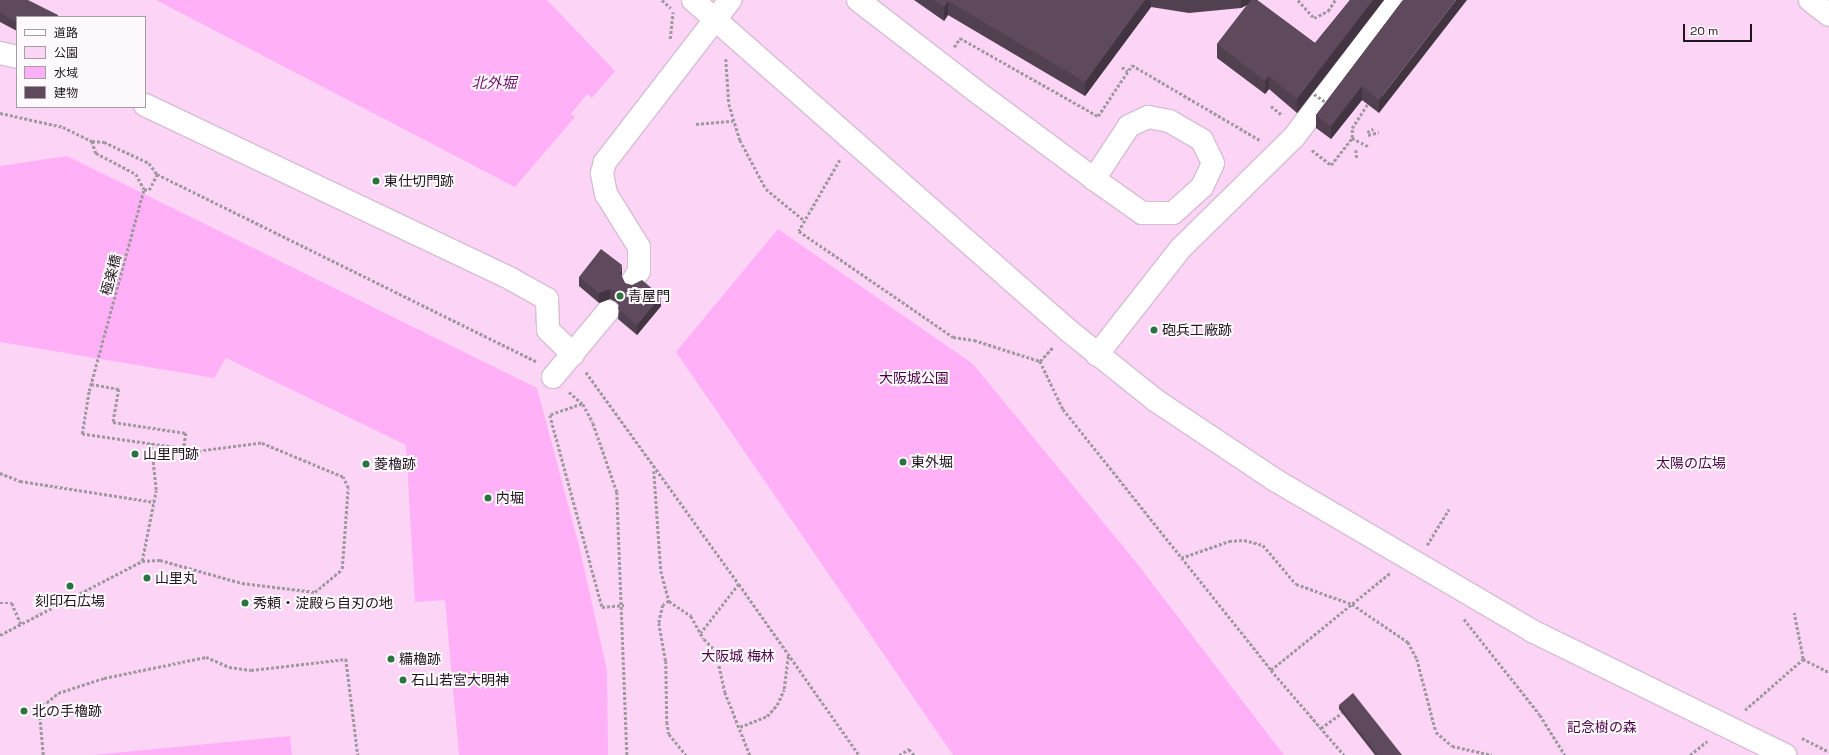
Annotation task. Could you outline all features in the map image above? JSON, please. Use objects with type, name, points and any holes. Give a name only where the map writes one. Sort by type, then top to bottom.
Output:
[{"type":"street","points":[[693,0],[1069,331],[1155,400],[1275,480],[1415,550],[1532,631],[1732,717],[1785,755]]},
{"type":"street","points":[[632,282],[639,271],[639,247],[606,194],[602,173],[605,162],[730,0]]},
{"type":"street","points":[[858,0],[1094,179],[1142,213],[1173,213],[1202,187],[1213,163],[1202,140],[1169,121],[1148,117],[1129,126],[1094,179]]},
{"type":"street","points":[[1097,355],[1180,249],[1287,144],[1398,0]]},
{"type":"street","points":[[1810,0],[1829,15]]},
{"type":"street","points":[[0,53],[16,56]]},
{"type":"street","points":[[146,105],[511,279],[547,299],[548,330],[573,354]]},
{"type":"street","points":[[553,377],[608,311]]},
{"type":"path","points":[[1298,0],[1314,18],[1328,11],[1335,0]]},
{"type":"path","points":[[948,44],[954,49],[960,38],[1098,116],[1132,65],[1287,144],[1332,165],[1352,138],[1352,128],[1372,98]]},
{"type":"path","points":[[726,55],[733,121],[766,189],[805,221]]},
{"type":"path","points":[[1122,67],[1128,71]]},
{"type":"path","points":[[1308,89],[1332,107]]},
{"type":"path","points":[[0,113],[63,128],[92,141],[104,142],[149,163],[157,174],[532,357],[583,404],[605,451],[617,492],[624,605],[628,755]]},
{"type":"path","points":[[696,124],[733,121]]},
{"type":"path","points":[[1373,129],[1367,134],[1379,132]]},
{"type":"path","points":[[1352,138],[1368,146]]},
{"type":"path","points":[[92,141],[96,153],[136,174],[144,189],[149,190],[157,174]]},
{"type":"path","points":[[1356,150],[1357,159]]},
{"type":"path","points":[[842,157],[799,230],[953,337],[974,340],[1040,361],[1063,409],[1270,670],[1344,755]]},
{"type":"path","name":"極楽橋","points":[[144,189],[91,384],[82,434],[151,443]]},
{"type":"path","points":[[1040,361],[1069,331]]},
{"type":"path","points":[[573,354],[654,471],[672,489],[860,755]]},
{"type":"path","points":[[91,384],[119,389],[113,422],[186,433],[184,448]]},
{"type":"path","points":[[583,404],[550,415],[602,607],[624,605]]},
{"type":"path","points":[[0,635],[142,561],[160,560],[242,583],[315,592],[342,569],[348,488],[343,477],[261,443],[199,451],[151,443],[154,502],[142,561]]},
{"type":"path","points":[[654,471],[662,571],[669,601],[691,616],[716,651],[725,692],[750,755]]},
{"type":"path","points":[[0,474],[20,481],[154,502]]},
{"type":"path","points":[[1270,670],[1352,604],[1415,550],[1427,546],[1449,509]]},
{"type":"path","points":[[1181,558],[1214,544],[1254,541],[1270,550],[1296,584],[1352,604],[1397,632],[1414,650],[1432,721],[1442,740],[1492,755]]},
{"type":"path","points":[[1415,550],[1427,546],[1433,549]]},
{"type":"path","points":[[702,633],[739,584]]},
{"type":"path","points":[[669,601],[663,605],[659,619],[666,661],[667,722],[669,734],[686,755]]},
{"type":"path","points":[[0,603],[12,603],[21,624]]},
{"type":"path","points":[[1794,613],[1803,658]]},
{"type":"path","points":[[1461,614],[1540,715],[1565,755]]},
{"type":"path","points":[[740,727],[767,716],[777,705],[784,689],[788,654]]},
{"type":"path","points":[[43,755],[39,709],[58,693],[104,678],[206,657],[229,667],[251,670],[346,659],[358,755]]},
{"type":"path","points":[[1690,755],[1732,717],[1744,711],[1803,658]]},
{"type":"path","points":[[1803,658],[1829,672]]},
{"type":"path","points":[[1732,717],[1744,711]]},
{"type":"path","points":[[1744,711],[1750,714]]},
{"type":"path","points":[[1321,728],[1342,713]]},
{"type":"path","points":[[1796,735],[1829,752]]},
{"type":"path","points":[[899,755],[909,749],[914,755]]},
{"type":"green space","name":"大阪城公園","points":[[0,0],[1829,0],[1829,755],[0,755]]},
{"type":"water","name":"北外堀","points":[[156,0],[547,0],[615,71],[592,98],[587,94],[571,114],[575,117],[515,187]]},
{"type":"water","name":"内堀","points":[[67,156],[537,388],[580,550],[607,670],[608,755],[459,755],[445,600],[415,602],[406,445],[226,358],[214,378],[0,342],[0,166]]},
{"type":"water","name":"東外堀","points":[[778,229],[973,364],[1135,561],[1284,755],[953,755],[676,352]]},
{"type":"water","points":[[290,736],[292,755],[93,755]]},
{"type":"building","points":[[0,0],[28,0],[58,16],[16,16],[16,21],[0,13]]},
{"type":"building","points":[[934,0],[1145,0],[1085,82],[948,1],[944,7]]},
{"type":"building","points":[[1251,0],[1257,0],[1315,43],[1350,0],[1373,0],[1297,99],[1269,76],[1265,81],[1217,44]]},
{"type":"building","points":[[1403,0],[1456,0],[1379,100],[1362,86],[1331,126],[1316,115]]},
{"type":"building","name":"青屋門","points":[[601,249],[622,265],[620,272],[625,283],[632,285],[642,280],[661,296],[637,325],[618,309],[620,298],[616,292],[610,289],[599,293],[579,277]]},
{"type":"building","points":[[1353,693],[1402,755],[1378,755],[1339,705]]},
{"type":"place","name":"東仕切門跡","points":[[376,181]]},
{"type":"place","name":"青屋門","points":[[620,296]]},
{"type":"place","name":"砲兵工廠跡","points":[[1154,330]]},
{"type":"place","name":"山里門跡","points":[[135,454]]},
{"type":"place","name":"東外堀","points":[[903,462]]},
{"type":"place","name":"菱櫓跡","points":[[366,464]]},
{"type":"place","name":"内堀","points":[[488,498]]},
{"type":"place","name":"山里丸","points":[[147,578]]},
{"type":"place","name":"刻印石広場","points":[[70,586]]},
{"type":"place","name":"秀頼・淀殿ら自刃の地","points":[[245,603]]},
{"type":"place","name":"糒櫓跡","points":[[391,659]]},
{"type":"place","name":"石山若宮大明神","points":[[403,680]]},
{"type":"place","name":"北の手櫓跡","points":[[24,711]]},
{"type":"park label","name":"太陽の広場","points":[[1691,463]]},
{"type":"park label","name":"大阪城 梅林","points":[[738,656]]},
{"type":"park label","name":"記念樹の森","points":[[1602,727]]}]
